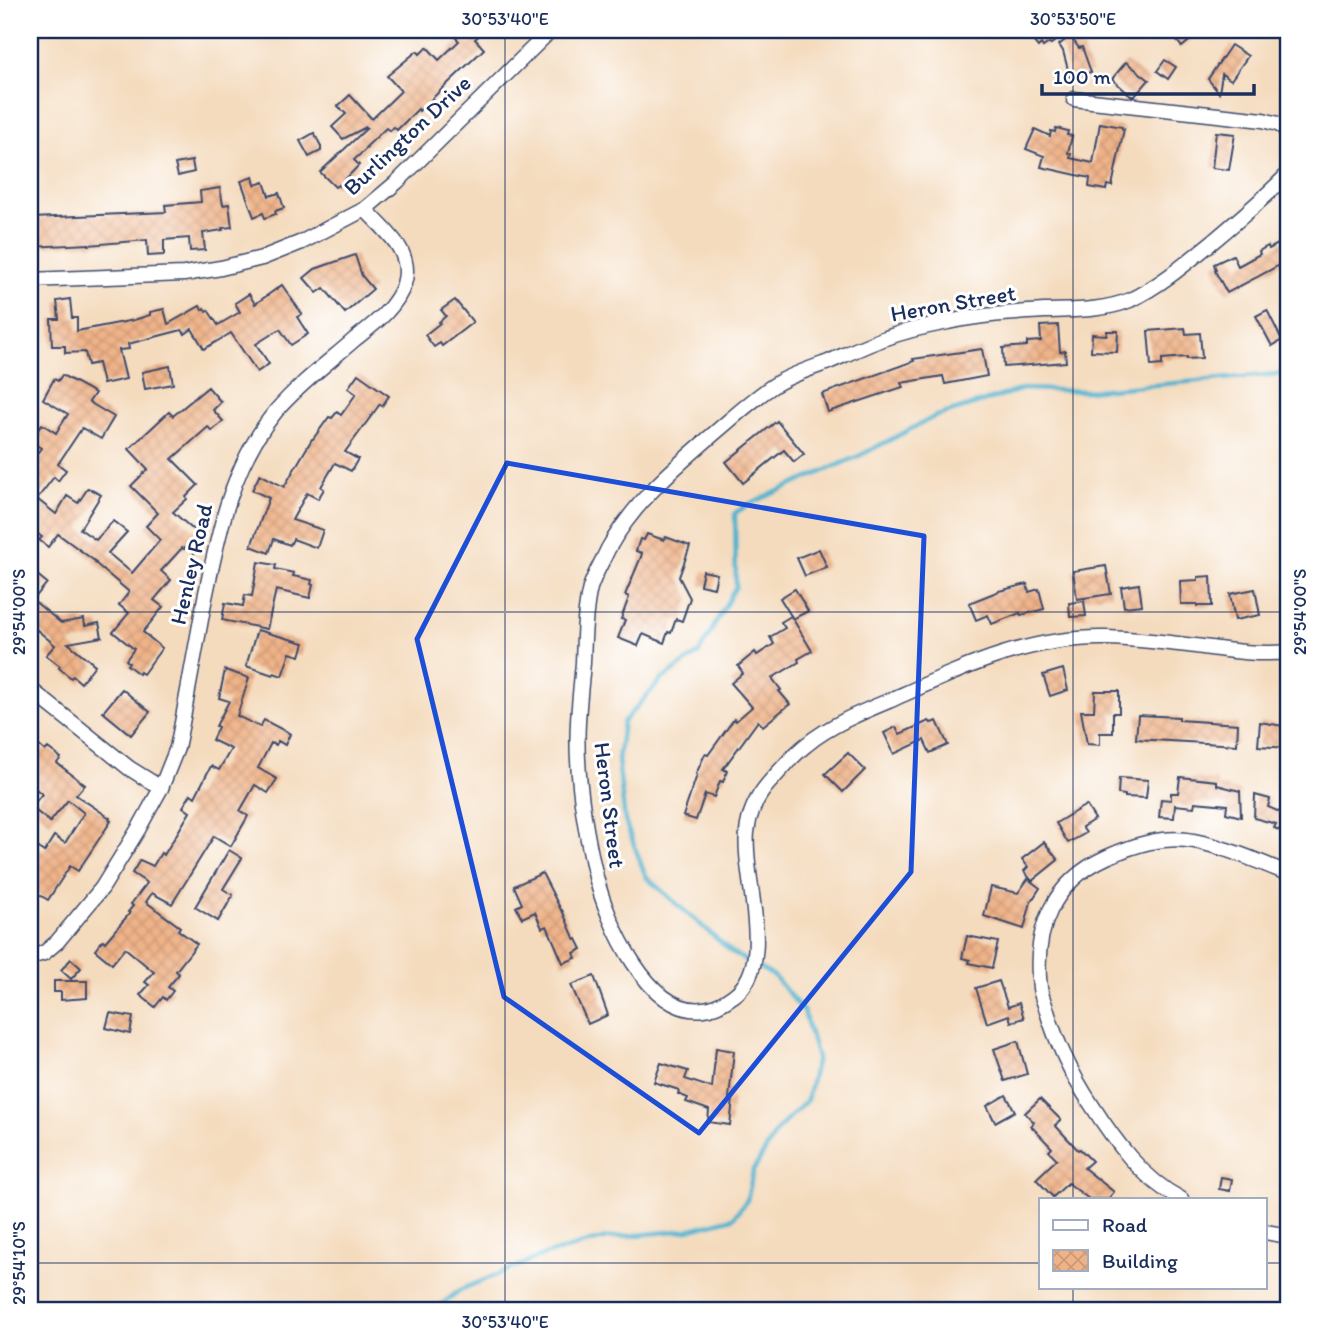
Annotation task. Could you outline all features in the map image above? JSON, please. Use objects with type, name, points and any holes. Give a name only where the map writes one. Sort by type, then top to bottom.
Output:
[{"type":"street","name":"Burlington Drive","points":[[30,280],[184,274],[262,258],[302,242],[365,209],[397,182],[551,30]]},
{"type":"street","points":[[1277,30],[1289,38]]},
{"type":"street","points":[[1074,99],[1263,120],[1278,124],[1289,131]]},
{"type":"street","name":"Heron Street","points":[[1289,173],[1271,192],[1190,261],[1132,299],[1115,305],[999,313],[948,322],[887,337],[777,383],[747,405],[639,503],[599,566],[590,589],[586,621],[578,760],[588,842],[600,892],[619,939],[648,984],[666,1001],[686,1009],[706,1009],[726,1002],[741,991],[747,984],[755,958],[755,917],[746,853],[750,813],[772,779],[807,744],[830,729],[953,672],[1037,643],[1106,638],[1249,653],[1289,652]]},
{"type":"street","name":"Henley Road","points":[[30,957],[44,953],[57,942],[102,888],[161,788],[177,748],[224,515],[234,481],[252,447],[276,411],[299,387],[386,313],[404,285],[406,262],[402,250],[365,209]]},
{"type":"street","points":[[30,689],[129,768],[161,788]]},
{"type":"street","points":[[1179,1198],[1140,1169],[1105,1127],[1079,1085],[1051,1025],[1040,989],[1041,933],[1049,911],[1069,881],[1096,862],[1129,847],[1164,839],[1193,841],[1289,874]]},
{"type":"street","points":[[1266,1232],[1289,1236]]},
{"type":"highlighted area","points":[[507,463],[924,536],[911,872],[699,1133],[504,997],[417,639]]},
{"type":"building","points":[[449,30],[485,30],[475,39],[484,49],[397,130],[394,127],[390,131],[386,128],[354,160],[359,165],[335,187],[320,172],[367,128],[343,139],[332,127],[346,114],[338,106],[350,95],[372,119],[401,91],[387,76],[417,51],[420,54],[427,47],[439,60],[459,41]]},
{"type":"building","points":[[1024,30],[1070,30],[1051,44],[1043,47],[1041,44],[1038,47]]},
{"type":"building","points":[[1168,30],[1202,30],[1182,47]]},
{"type":"building","points":[[1070,36],[1079,48],[1082,47],[1091,72],[1070,77],[1059,45]]},
{"type":"building","points":[[1231,45],[1248,56],[1231,80],[1222,74],[1219,93],[1208,79]]},
{"type":"building","points":[[1165,60],[1176,67],[1168,79],[1157,71]]},
{"type":"building","points":[[1126,62],[1149,80],[1135,96],[1131,96],[1112,79]]},
{"type":"building","points":[[1100,123],[1124,129],[1112,186],[1107,185],[1106,190],[1089,187],[1090,178],[1041,167],[1044,156],[1026,149],[1035,129],[1050,136],[1051,131],[1055,132],[1056,128],[1068,131],[1067,135],[1072,136],[1068,153],[1071,154],[1070,158],[1093,163]]},
{"type":"building","points":[[1216,132],[1235,134],[1229,170],[1212,168]]},
{"type":"building","points":[[314,133],[321,151],[309,157],[300,141]]},
{"type":"building","points":[[192,161],[194,172],[178,176],[175,164]]},
{"type":"building","points":[[253,177],[255,185],[264,182],[269,196],[279,193],[284,208],[265,218],[263,213],[254,217],[241,181]]},
{"type":"building","points":[[220,188],[223,205],[229,204],[232,227],[203,233],[205,250],[190,251],[189,238],[164,240],[164,255],[148,256],[147,240],[30,247],[30,219],[33,218],[166,212],[165,205],[201,202],[200,191]]},
{"type":"building","points":[[1289,238],[1289,260],[1227,293],[1214,264],[1233,255],[1238,266],[1260,254],[1259,251],[1268,246],[1269,249]]},
{"type":"building","points":[[355,255],[362,276],[373,289],[345,313],[324,288],[317,293],[304,278],[315,269]]},
{"type":"building","points":[[282,285],[302,314],[297,317],[308,334],[291,345],[280,329],[256,344],[269,364],[257,372],[231,333],[204,349],[192,329],[185,334],[182,330],[128,344],[129,349],[119,350],[126,379],[103,384],[98,363],[88,365],[85,352],[65,353],[65,346],[52,346],[51,319],[59,319],[57,301],[70,299],[72,318],[77,318],[77,331],[134,320],[164,309],[168,324],[200,306],[202,310],[208,310],[218,325],[240,312],[235,303],[249,294],[255,304]]},
{"type":"building","points":[[455,300],[473,322],[442,346],[440,343],[434,347],[425,335],[446,316],[441,310]]},
{"type":"building","points":[[1267,310],[1282,340],[1272,346],[1256,316]]},
{"type":"building","points":[[1058,325],[1060,352],[1065,351],[1066,362],[1004,367],[1003,348],[1027,346],[1027,342],[1041,341],[1040,326]]},
{"type":"building","points":[[1185,328],[1186,334],[1200,333],[1202,358],[1162,359],[1162,365],[1151,366],[1148,331]]},
{"type":"building","points":[[1107,331],[1118,331],[1117,352],[1091,351],[1092,334],[1107,335]]},
{"type":"building","points":[[982,349],[987,376],[945,384],[943,376],[901,383],[903,387],[828,412],[822,394],[914,361],[913,359]]},
{"type":"building","points":[[170,366],[173,384],[145,389],[142,372]]},
{"type":"building","points":[[358,374],[389,396],[382,406],[380,404],[345,452],[358,459],[351,471],[335,463],[321,487],[324,489],[318,499],[307,493],[292,520],[323,530],[317,548],[293,539],[290,545],[274,539],[269,553],[251,546],[269,498],[252,490],[260,474],[284,487],[312,439],[329,417],[332,418],[337,412],[341,415],[356,394],[348,388]]},
{"type":"building","points":[[62,375],[95,393],[89,402],[114,417],[101,439],[82,428],[58,464],[66,470],[58,481],[54,477],[37,499],[56,514],[67,496],[78,503],[88,488],[101,495],[80,529],[96,540],[113,521],[127,532],[108,553],[132,573],[160,540],[146,526],[158,513],[131,486],[148,469],[129,449],[169,412],[173,416],[208,387],[221,402],[213,410],[223,421],[212,431],[208,427],[172,459],[198,485],[173,512],[198,534],[194,553],[187,546],[182,548],[161,571],[171,580],[154,600],[163,607],[143,632],[162,648],[143,674],[127,665],[129,663],[126,660],[134,649],[113,632],[129,613],[119,605],[129,592],[96,562],[58,534],[48,547],[39,540],[42,537],[30,528],[30,463],[41,448],[30,441],[42,424],[56,433],[68,414],[43,399],[54,379],[58,381]]},
{"type":"building","points":[[777,421],[804,454],[794,462],[784,450],[743,483],[726,462]]},
{"type":"building","points":[[647,534],[664,540],[666,537],[690,546],[679,577],[690,598],[682,621],[676,619],[664,643],[643,634],[638,646],[618,638],[629,597],[625,595],[642,553],[636,551],[640,539],[644,540]]},
{"type":"building","points":[[819,549],[827,567],[805,576],[797,558]]},
{"type":"building","points":[[258,562],[276,565],[275,569],[312,580],[310,598],[276,590],[267,629],[222,620],[225,603],[243,606],[245,595],[252,596]]},
{"type":"building","points":[[1106,566],[1111,594],[1077,599],[1073,571]]},
{"type":"building","points":[[30,569],[47,583],[33,600],[61,623],[84,619],[85,626],[99,623],[102,637],[68,643],[95,665],[81,683],[73,676],[71,678],[46,655],[55,645],[37,630],[30,638]]},
{"type":"building","points":[[703,571],[717,574],[714,588],[700,585]]},
{"type":"building","points":[[1211,576],[1212,606],[1181,604],[1180,581]]},
{"type":"building","points":[[1027,584],[1029,592],[1039,589],[1044,609],[1021,615],[1020,613],[992,624],[988,615],[976,620],[969,603]]},
{"type":"building","points":[[1139,584],[1142,605],[1124,607],[1121,587]]},
{"type":"building","points":[[795,589],[808,611],[793,619],[780,598]]},
{"type":"building","points":[[1255,589],[1260,615],[1235,620],[1230,594]]},
{"type":"building","points":[[1084,601],[1086,616],[1070,617],[1069,603]]},
{"type":"building","points":[[791,616],[812,651],[772,678],[790,704],[763,726],[758,721],[723,769],[727,771],[714,797],[705,794],[696,820],[683,816],[705,754],[708,755],[734,719],[736,721],[752,707],[731,683],[743,673],[738,666],[755,652],[757,655],[774,644],[770,637],[785,628],[781,622]]},
{"type":"building","points":[[257,630],[304,643],[300,656],[290,653],[282,676],[246,666]]},
{"type":"building","points":[[1063,669],[1068,690],[1050,696],[1043,675]]},
{"type":"building","points":[[225,670],[249,678],[237,716],[260,727],[264,720],[290,734],[285,745],[278,741],[276,745],[271,743],[258,768],[277,779],[268,793],[255,785],[240,811],[248,816],[231,846],[214,836],[172,904],[152,893],[146,902],[180,927],[178,930],[197,944],[176,971],[179,974],[168,987],[173,991],[166,1000],[163,997],[155,1007],[140,995],[149,985],[145,982],[154,972],[125,948],[112,964],[95,950],[130,913],[128,912],[133,906],[131,904],[147,883],[132,873],[140,860],[153,866],[161,853],[164,855],[190,812],[183,807],[191,794],[195,797],[211,766],[219,770],[231,749],[212,740],[229,701],[219,698]]},
{"type":"building","points":[[122,689],[150,712],[131,735],[103,712]]},
{"type":"building","points":[[1095,691],[1119,691],[1119,713],[1113,713],[1113,733],[1100,733],[1100,745],[1087,744],[1081,711],[1094,711]]},
{"type":"building","points":[[1138,715],[1238,724],[1237,745],[1136,739]]},
{"type":"building","points":[[929,721],[937,721],[948,745],[930,753],[924,740],[894,754],[884,733],[896,727],[900,734]]},
{"type":"building","points":[[1260,722],[1289,727],[1289,748],[1258,746]]},
{"type":"building","points":[[30,738],[45,751],[48,748],[61,758],[57,763],[85,785],[76,795],[111,821],[78,871],[70,866],[48,900],[30,889],[30,841],[44,852],[54,836],[65,843],[84,813],[68,800],[50,822],[31,807],[42,794],[30,784]]},
{"type":"building","points":[[848,753],[865,770],[843,792],[825,774]]},
{"type":"building","points":[[1180,777],[1217,781],[1217,785],[1240,791],[1241,817],[1226,813],[1227,805],[1195,802],[1194,807],[1175,805],[1174,818],[1159,817],[1161,799],[1171,800],[1171,793],[1178,793]]},
{"type":"building","points":[[1119,778],[1148,780],[1146,798],[1118,794]]},
{"type":"building","points":[[1255,795],[1270,799],[1268,807],[1289,816],[1289,834],[1274,828],[1276,824],[1254,818]]},
{"type":"building","points":[[1086,805],[1095,819],[1082,827],[1086,833],[1068,843],[1056,823]]},
{"type":"building","points":[[1044,842],[1058,860],[1032,881],[1024,871],[1028,867],[1022,859]]},
{"type":"building","points":[[229,850],[242,858],[223,889],[233,895],[218,921],[195,907]]},
{"type":"building","points":[[542,873],[582,949],[574,953],[576,958],[563,963],[547,926],[542,928],[535,912],[522,918],[516,907],[522,904],[514,886]]},
{"type":"building","points":[[1028,879],[1040,888],[1031,902],[1024,929],[984,916],[991,887],[1018,893]]},
{"type":"building","points":[[967,936],[998,942],[992,968],[969,963],[970,960],[962,958]]},
{"type":"building","points":[[71,959],[81,968],[71,979],[61,970]]},
{"type":"building","points":[[594,976],[608,1015],[588,1024],[571,985]]},
{"type":"building","points":[[54,981],[87,981],[87,998],[61,1000],[61,992],[54,992]]},
{"type":"building","points":[[999,981],[1008,1007],[1019,1003],[1024,1018],[1011,1022],[1009,1015],[987,1023],[976,988]]},
{"type":"building","points":[[110,1013],[133,1017],[130,1034],[106,1028]]},
{"type":"building","points":[[1018,1041],[1027,1074],[1005,1081],[994,1049]]},
{"type":"building","points":[[716,1048],[734,1051],[729,1098],[733,1099],[730,1125],[708,1122],[709,1110],[686,1102],[688,1098],[678,1094],[679,1090],[654,1082],[661,1063],[688,1071],[685,1079],[712,1088]]},
{"type":"building","points":[[1006,1095],[1015,1111],[995,1122],[987,1106]]},
{"type":"building","points":[[1040,1099],[1061,1120],[1055,1125],[1092,1161],[1084,1168],[1114,1192],[1109,1198],[1088,1198],[1068,1183],[1053,1197],[1036,1179],[1057,1159],[1049,1151],[1052,1148],[1031,1126],[1034,1122],[1025,1113]]},
{"type":"building","points":[[1221,1177],[1232,1179],[1230,1191],[1219,1189]]},
{"type":"waterway","points":[[433,1311],[460,1290],[547,1254],[607,1238],[688,1230],[733,1218],[747,1200],[753,1171],[778,1129],[807,1100],[817,1058],[804,1012],[774,976],[734,954],[646,877],[625,821],[618,760],[623,722],[661,680],[699,653],[736,586],[735,513],[751,503],[861,455],[934,417],[1023,389],[1086,391],[1289,373]]}]
